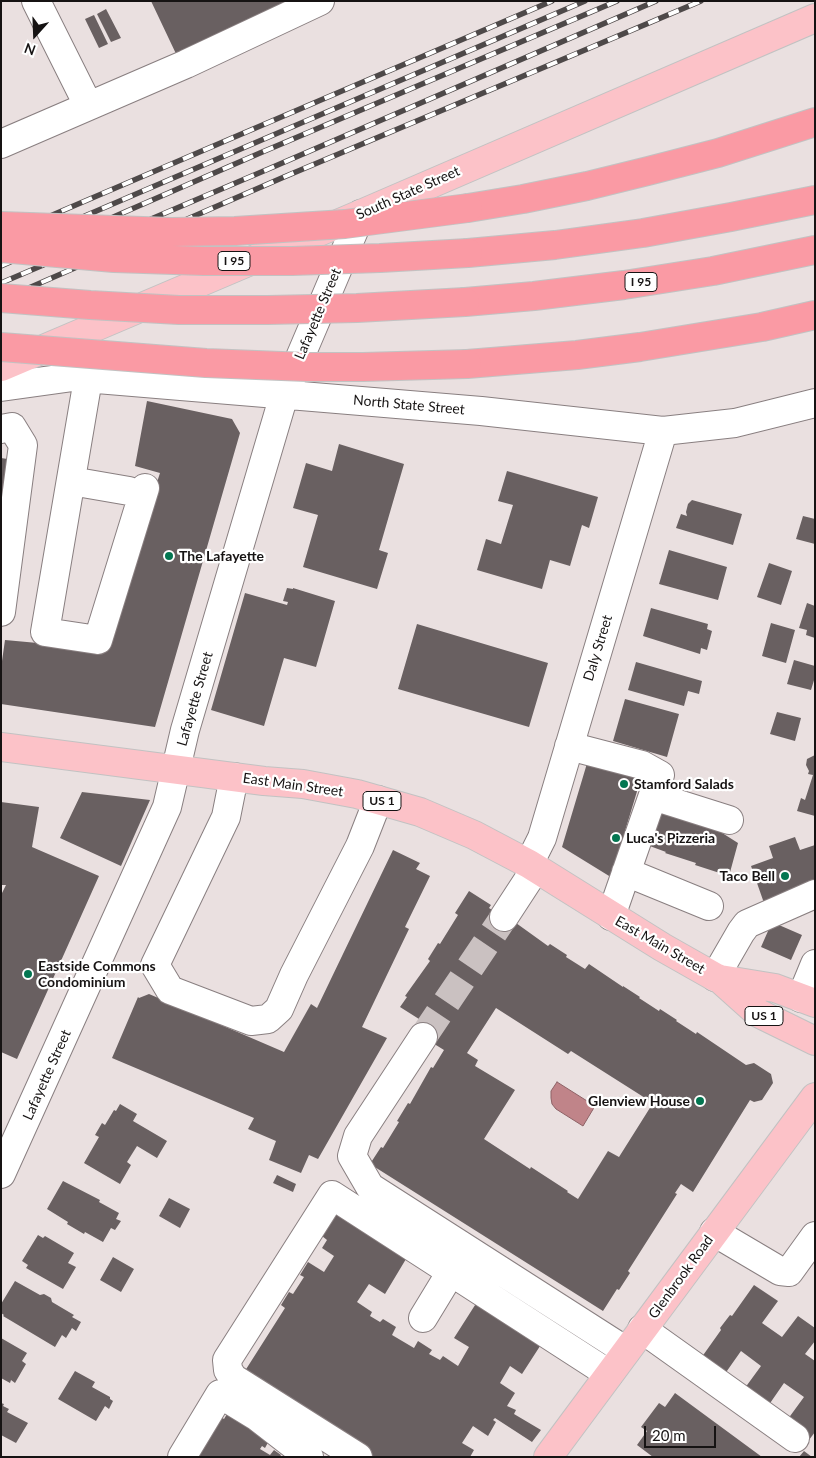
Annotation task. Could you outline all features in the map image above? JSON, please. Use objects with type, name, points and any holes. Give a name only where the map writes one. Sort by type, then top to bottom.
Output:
[{"type":"highway","points":[[1,226],[171,232],[235,231],[345,224],[468,208],[541,195],[718,153],[815,122]]},
{"type":"highway","name":"I 95","points":[[1,248],[114,258],[204,261],[370,259],[555,245],[643,233],[815,200]]},
{"type":"highway","name":"I 95","points":[[1,298],[189,310],[357,308],[466,302],[624,285],[713,271],[815,250]]},
{"type":"highway","points":[[1,347],[262,366],[363,367],[467,364],[577,355],[649,346],[815,315]]},
{"type":"main road","name":"South State Street","points":[[1,367],[815,18]]},
{"type":"main road","name":"East Main Street","points":[[1,747],[329,788],[378,800],[436,818],[474,835],[532,866],[662,947],[718,978],[758,1013],[815,1041]]},
{"type":"main road","name":"East Main Street","points":[[718,978],[775,988],[808,1001]]},
{"type":"main road","name":"Glenbrook Road","points":[[548,1457],[815,1096]]},
{"type":"street","points":[[36,1],[88,106]]},
{"type":"street","points":[[1,144],[186,64],[320,1]]},
{"type":"street","name":"Lafayette Street","points":[[1,1174],[167,807],[185,730],[284,395],[361,214]]},
{"type":"street","points":[[71,481],[137,489],[98,640],[45,632],[71,481],[81,378]]},
{"type":"street","name":"North State Street","points":[[1,386],[81,378],[481,411],[663,431],[734,424],[815,403]]},
{"type":"street","points":[[1,429],[12,427],[23,444],[1,612]]},
{"type":"street","name":"Daly Street","points":[[504,917],[532,866],[542,838],[663,431]]},
{"type":"street","points":[[569,746],[642,765],[660,775],[611,916]]},
{"type":"street","points":[[234,777],[226,817],[155,965],[170,990],[251,1021],[268,1019],[279,1009],[360,846],[378,800]]},
{"type":"street","points":[[653,796],[729,820]]},
{"type":"street","points":[[626,872],[709,906]]},
{"type":"street","points":[[718,978],[741,932],[747,924],[815,894]]},
{"type":"street","points":[[808,1001],[815,964]]},
{"type":"street","points":[[424,1037],[358,1136],[352,1156],[370,1187],[634,1340],[795,1438]]},
{"type":"street","points":[[358,1457],[232,1378],[228,1370],[228,1360],[332,1195],[609,1374]]},
{"type":"street","points":[[714,1232],[780,1271],[789,1272],[815,1236]]},
{"type":"street","points":[[423,1318],[451,1272]]},
{"type":"street","points":[[182,1457],[220,1394],[256,1416],[310,1457]]},
{"type":"shaded area","points":[[557,1082],[595,1106],[583,1126],[556,1109],[552,1104],[551,1091]]},
{"type":"building","points":[[151,1],[297,1],[178,58]]},
{"type":"building","points":[[106,9],[121,38],[111,42],[97,14]]},
{"type":"building","points":[[94,15],[108,44],[99,48],[85,19]]},
{"type":"building","name":"The Lafayette","points":[[147,401],[232,419],[240,433],[155,727],[1,704],[1,668],[5,640],[103,649],[160,473],[135,466]]},
{"type":"building","points":[[339,444],[404,464],[379,550],[388,553],[377,589],[303,567],[318,515],[293,508],[306,463],[332,471]]},
{"type":"building","points":[[1,458],[14,460],[1,518]]},
{"type":"building","points":[[507,471],[598,497],[589,528],[582,525],[570,566],[550,560],[542,589],[477,570],[486,539],[501,544],[513,505],[498,501]]},
{"type":"building","points":[[692,500],[742,514],[733,545],[676,528],[681,514],[687,516],[688,504]]},
{"type":"building","points":[[803,516],[815,519],[815,544],[796,539]]},
{"type":"building","points":[[669,550],[727,567],[718,600],[659,584]]},
{"type":"building","points":[[769,563],[792,571],[781,605],[757,597]]},
{"type":"building","points":[[287,588],[293,588],[335,601],[316,667],[284,658],[264,726],[211,710],[245,593],[287,605],[288,602],[283,601]]},
{"type":"building","points":[[807,603],[815,606],[815,638],[806,635],[807,630],[799,628]]},
{"type":"building","points":[[651,608],[708,624],[707,629],[712,631],[707,650],[701,648],[700,654],[643,636]]},
{"type":"building","points":[[771,623],[795,630],[786,663],[762,656]]},
{"type":"building","points":[[417,624],[548,663],[529,727],[398,689]]},
{"type":"building","points":[[794,660],[815,666],[815,677],[811,690],[787,684]]},
{"type":"building","points":[[636,662],[702,681],[699,694],[688,691],[684,706],[628,690]]},
{"type":"building","points":[[625,699],[679,714],[667,757],[613,741]]},
{"type":"building","points":[[777,712],[801,718],[795,741],[770,734]]},
{"type":"building","points":[[815,755],[815,816],[797,811],[801,798],[805,800],[813,775],[808,774],[807,759]]},
{"type":"building","points":[[588,760],[642,775],[625,831],[632,832],[614,879],[562,847]]},
{"type":"building","points":[[82,792],[150,800],[121,866],[60,838]]},
{"type":"building","name":"Eastside Commons Condominium","points":[[1,802],[39,807],[32,847],[99,876],[17,1059],[1,1052],[1,895],[6,885],[1,885]]},
{"type":"building","points":[[662,806],[697,817],[738,843],[729,876],[695,865],[696,863],[647,845]]},
{"type":"building","name":"Taco Bell","points":[[795,837],[800,850],[815,845],[815,886],[764,903],[751,866],[773,858],[769,846]]},
{"type":"building","points":[[393,850],[420,863],[416,869],[430,876],[405,927],[409,929],[362,1027],[387,1038],[318,1159],[309,1155],[301,1173],[269,1160],[276,1141],[248,1129],[254,1118],[112,1058],[138,997],[149,994],[284,1052],[311,1004],[317,1008]]},
{"type":"building","name":"Glenview House","points":[[469,891],[491,905],[489,908],[515,925],[516,923],[548,946],[550,944],[585,969],[589,964],[659,1011],[660,1009],[746,1065],[754,1063],[771,1074],[773,1083],[762,1100],[754,1102],[750,1100],[693,1192],[681,1184],[675,1193],[677,1194],[628,1271],[630,1273],[603,1311],[370,1164],[381,1147],[383,1148],[408,1103],[410,1104],[431,1067],[433,1068],[444,1050],[423,1037],[430,1026],[400,1007],[407,997],[405,996],[430,961],[428,959],[438,943],[440,944],[458,915],[455,913]],"holes":[[[496,1008],[568,1054],[571,1051],[653,1103],[619,1157],[608,1151],[578,1199],[531,1167],[530,1169],[484,1139],[515,1090],[475,1066],[478,1060],[467,1053]]]},
{"type":"building","points":[[772,922],[802,935],[791,960],[761,947]]},
{"type":"building","points":[[120,1104],[137,1114],[133,1121],[167,1141],[157,1158],[137,1146],[127,1162],[131,1165],[120,1184],[84,1163],[99,1137],[95,1135],[102,1123],[105,1125]]},
{"type":"building","points":[[277,1175],[296,1184],[293,1192],[273,1183]]},
{"type":"building","points":[[63,1181],[100,1200],[99,1202],[119,1213],[116,1219],[121,1221],[115,1230],[111,1228],[103,1242],[67,1224],[68,1222],[47,1209]]},
{"type":"building","points":[[169,1198],[190,1209],[180,1228],[159,1216]]},
{"type":"building","points":[[338,1211],[409,1254],[385,1294],[369,1284],[357,1302],[372,1312],[370,1316],[380,1322],[383,1319],[396,1327],[392,1335],[414,1348],[418,1341],[432,1350],[429,1354],[440,1360],[443,1356],[458,1366],[469,1347],[454,1338],[477,1302],[542,1343],[522,1374],[510,1366],[500,1383],[515,1393],[507,1406],[516,1410],[514,1414],[541,1430],[532,1442],[495,1418],[493,1420],[496,1422],[488,1436],[473,1426],[462,1443],[474,1450],[470,1457],[375,1457],[243,1374],[285,1308],[281,1305],[289,1292],[293,1294],[304,1277],[300,1275],[308,1262],[324,1272],[334,1256],[322,1248],[327,1240],[322,1236]]},
{"type":"building","points":[[38,1235],[43,1238],[45,1236],[74,1253],[68,1263],[76,1267],[63,1289],[26,1268],[28,1265],[22,1261]]},
{"type":"building","points":[[113,1257],[134,1269],[121,1292],[100,1280]]},
{"type":"building","points":[[15,1281],[40,1295],[44,1294],[51,1298],[52,1302],[74,1315],[72,1317],[81,1322],[76,1331],[72,1328],[66,1338],[62,1335],[55,1347],[3,1316],[1,1304]]},
{"type":"building","points":[[754,1285],[778,1301],[762,1323],[782,1337],[798,1316],[815,1328],[815,1341],[805,1354],[815,1361],[815,1432],[809,1440],[785,1423],[804,1397],[784,1383],[766,1409],[742,1392],[761,1366],[741,1351],[722,1378],[699,1361],[721,1330],[720,1328],[730,1315],[732,1316]]},
{"type":"building","points":[[1,1338],[27,1353],[22,1361],[26,1364],[15,1383],[11,1380],[10,1383],[1,1378]]},
{"type":"building","points":[[75,1371],[95,1382],[92,1387],[110,1397],[113,1401],[109,1409],[105,1406],[96,1421],[58,1399]]},
{"type":"building","points":[[675,1393],[762,1457],[653,1457],[637,1445],[647,1431],[641,1427],[659,1403],[665,1407]]},
{"type":"building","points":[[1,1403],[9,1409],[7,1412],[28,1423],[16,1443],[1,1435]]},
{"type":"building","points":[[230,1409],[272,1435],[265,1448],[262,1446],[260,1449],[270,1455],[274,1450],[281,1455],[280,1457],[192,1457],[218,1415],[224,1419]]},
{"type":"building","points":[[804,1451],[812,1457],[799,1457]]},
{"type":"tunnel","points":[[423,1037],[504,917]]},
{"type":"railway","points":[[1,237],[552,1]]},
{"type":"railway","points":[[1,252],[585,1]]},
{"type":"railway","points":[[1,266],[617,1]]},
{"type":"railway","points":[[1,283],[656,1]]},
{"type":"railway","points":[[1,300],[284,177],[701,1]]},
{"type":"place","name":"The Lafayette","points":[[169,556]]},
{"type":"place","name":"Stamford Salads","points":[[624,784]]},
{"type":"place","name":"Luca's Pizzeria","points":[[616,838]]},
{"type":"place","name":"Taco Bell","points":[[785,876]]},
{"type":"place","name":"Eastside Commons Condominium","points":[[28,974]]},
{"type":"place","name":"Glenview House","points":[[700,1101]]}]
